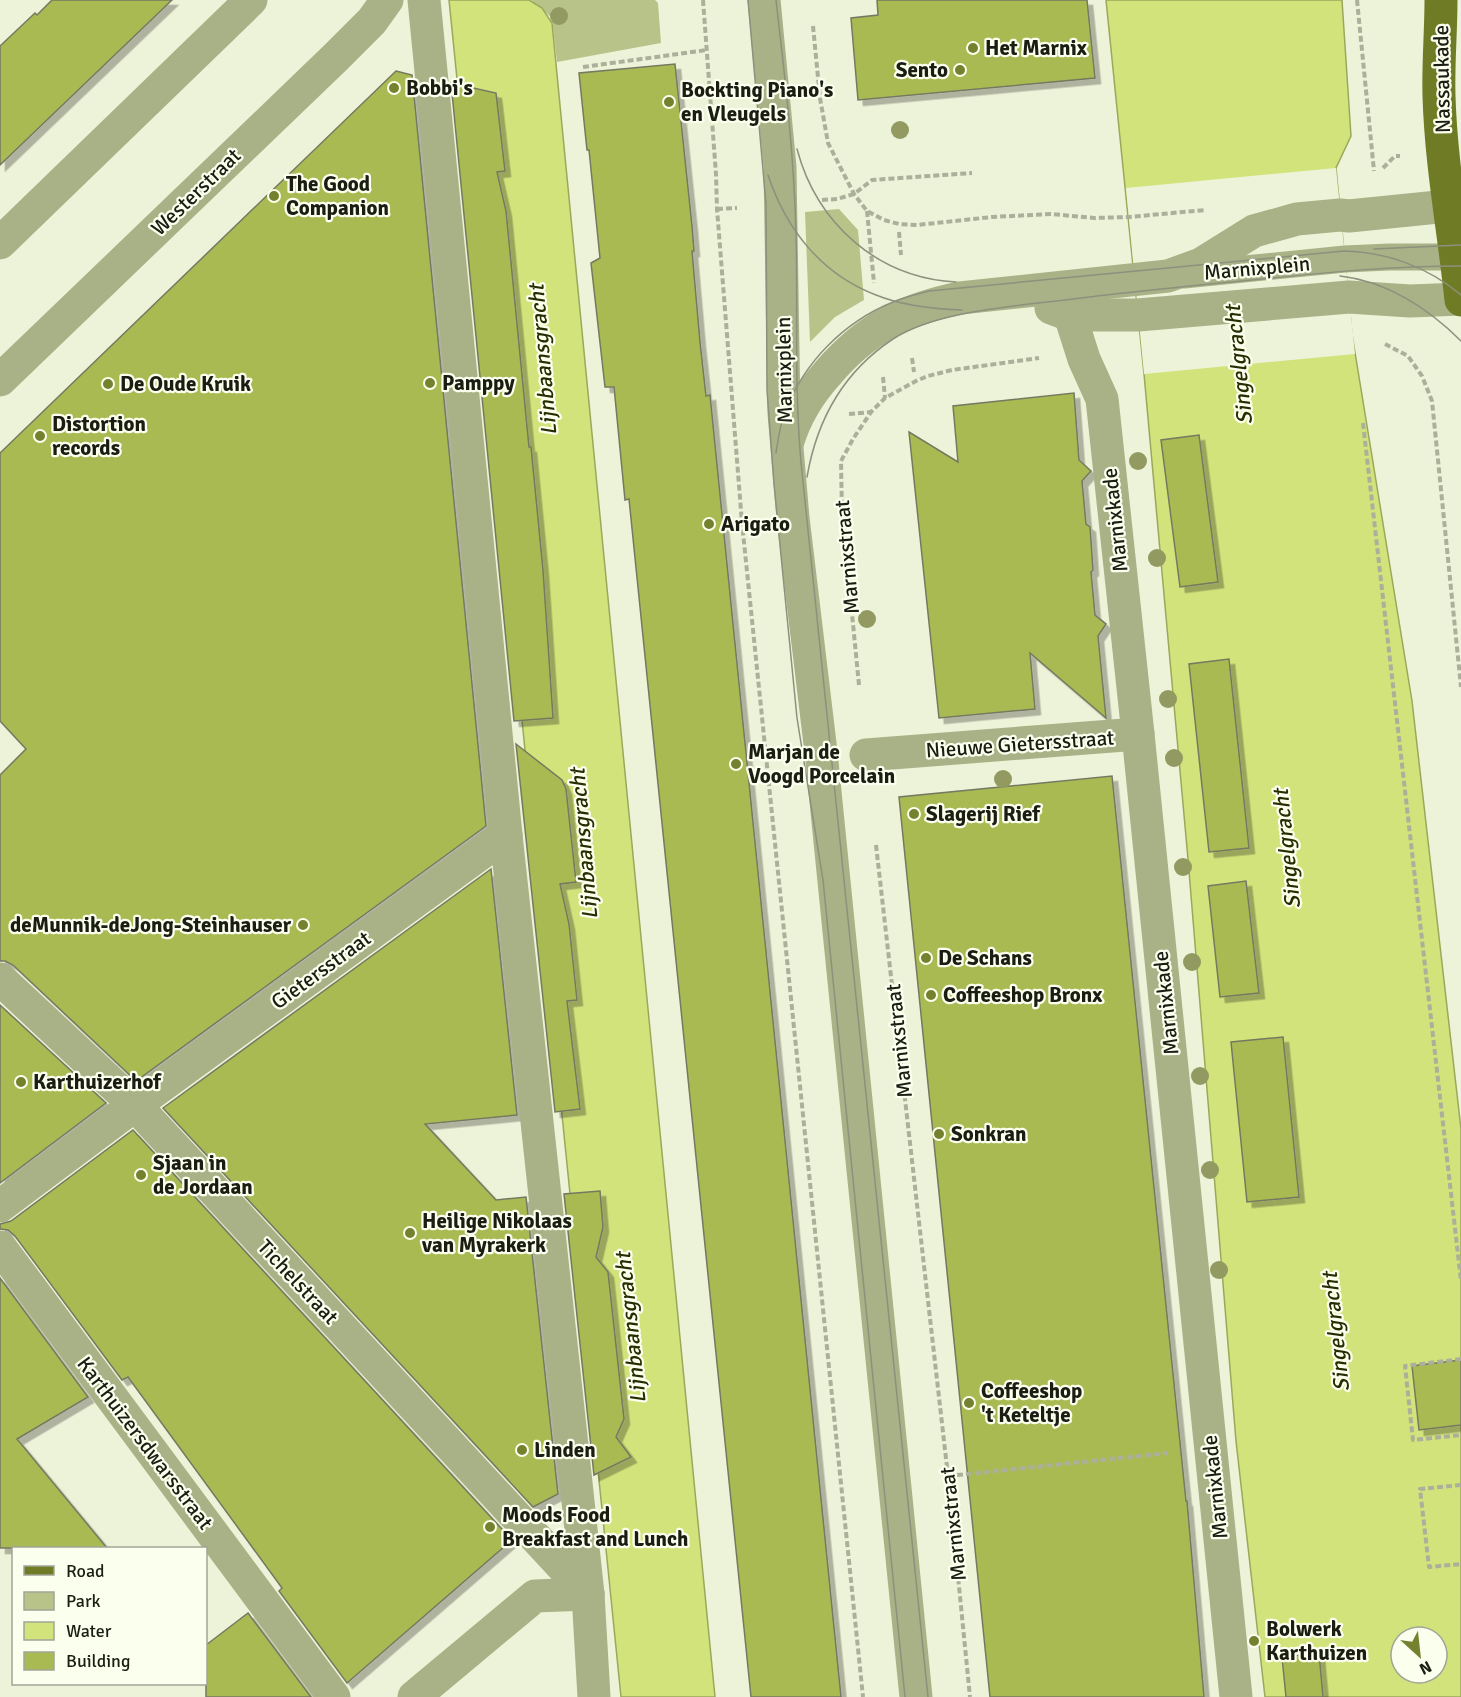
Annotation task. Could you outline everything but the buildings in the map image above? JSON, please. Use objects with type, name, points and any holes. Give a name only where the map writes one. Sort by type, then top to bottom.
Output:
[{"type":"main road","name":"Nassaukade","points":[[1442,0],[1439,95],[1449,206],[1459,257],[1461,300]]},
{"type":"main road","name":"Nassaukade","points":[[1448,0],[1461,41]]},
{"type":"street","points":[[0,243],[251,0]]},
{"type":"street","name":"Westerstraat","points":[[0,380],[336,57],[372,21],[387,0]]},
{"type":"street","points":[[424,0],[506,835],[588,1594],[590,1694]]},
{"type":"street","name":"Marnixplein","points":[[765,0],[780,167],[786,449]]},
{"type":"street","name":"Marnixplein","points":[[786,449],[795,420],[809,397],[848,350],[867,334],[907,313],[960,298],[1168,276],[1202,264],[1254,231],[1297,219],[1449,206]]},
{"type":"street","name":"Marnixplein","points":[[1008,293],[1070,315],[1138,315],[1349,297],[1410,301],[1461,300]]},
{"type":"street","name":"Marnixkade","points":[[1070,315],[1101,399],[1138,734],[1236,1697]]},
{"type":"street","points":[[786,449],[821,752],[916,1697]]},
{"type":"street","name":"Nieuwe Gietersstraat","points":[[866,755],[1138,734]]},
{"type":"street","name":"Gietersstraat","points":[[0,1206],[506,835]]},
{"type":"street","name":"Tichelstraat","points":[[0,978],[135,1105],[588,1594]]},
{"type":"street","name":"Karthuizersdwarsstraat","points":[[0,1247],[334,1697]]},
{"type":"street","points":[[414,1697],[535,1596],[588,1594]]},
{"type":"lane","name":"Marnixplein","points":[[1168,276],[1345,259],[1459,257]]},
{"type":"path","points":[[703,0],[742,523],[863,1697]]},
{"type":"path","points":[[1358,0],[1375,172]]},
{"type":"path","points":[[812,22],[820,99],[828,143],[854,194],[867,210],[884,220],[917,225],[1050,214],[1128,218],[1207,209]]},
{"type":"path","points":[[583,67],[707,50]]},
{"type":"path","points":[[1365,173],[1379,171],[1395,156],[1444,153]]},
{"type":"path","points":[[854,194],[872,180],[972,173]]},
{"type":"path","points":[[899,232],[902,255]]},
{"type":"path","points":[[1378,341],[1408,356],[1422,376],[1432,401],[1461,687]]},
{"type":"path","name":"Marnixstraat","points":[[859,686],[842,512],[841,461],[871,412],[885,398],[928,376],[951,370],[1082,352]]},
{"type":"path","points":[[1363,423],[1461,1281]]},
{"type":"path","name":"Marnixstraat","points":[[876,838],[948,1476],[970,1697]]},
{"type":"path","points":[[1461,1359],[1404,1366],[1413,1440],[1461,1435]]},
{"type":"path","points":[[948,1476],[1212,1449]]},
{"type":"path","points":[[1461,1485],[1420,1489],[1429,1567],[1461,1564]]},
{"type":"green space","points":[[531,0],[655,0],[658,3],[661,43],[557,62],[552,18]]},
{"type":"green space","points":[[839,209],[858,230],[864,300],[835,317],[810,342],[805,212]]},
{"type":"water","name":"Lijnbaansgracht","points":[[449,0],[529,0],[542,8],[552,23],[715,1697],[621,1697]]},
{"type":"water","name":"Singelgracht","points":[[1106,0],[1342,0],[1351,136],[1336,168],[1352,334],[1412,701],[1461,1129],[1461,1697],[1265,1697],[1236,1441],[1188,859],[1144,374]]},
{"type":"pier","points":[[1336,168],[1355,354],[1144,374],[1126,188]]},
{"type":"tram line","points":[[748,0],[766,204],[767,390],[774,484],[797,718],[823,880],[905,1697]]},
{"type":"tram line","points":[[776,0],[789,116],[795,204],[797,376],[801,462],[928,1697]]},
{"type":"tram line","points":[[797,149],[806,176],[819,201],[855,242],[877,258],[901,270],[928,278],[956,282]]},
{"type":"tram line","points":[[768,175],[785,214],[796,231],[822,262],[838,275],[856,286],[897,302],[929,308],[962,310]]},
{"type":"tram line","points":[[1374,249],[1461,245]]},
{"type":"tram line","points":[[776,453],[779,432],[793,394],[815,360],[828,346],[842,332],[875,310],[929,291],[1344,251],[1376,254],[1406,263],[1435,276],[1461,295]]},
{"type":"tram line","points":[[807,477],[825,417],[846,382],[875,352],[893,339],[911,329],[932,322],[955,315],[1004,307],[1168,288],[1362,270],[1461,266]]},
{"type":"tram line","points":[[1340,276],[1374,284],[1406,298],[1435,318],[1461,341]]},
{"type":"place","name":"Het Marnix","points":[[973,48]]},
{"type":"place","name":"Sento","points":[[960,70]]},
{"type":"place","name":"Bobbi's","points":[[394,88]]},
{"type":"place","name":"Bockting Piano's en Vleugels","points":[[669,102]]},
{"type":"place","name":"The Good Companion","points":[[274,196]]},
{"type":"place","name":"Pamppy","points":[[430,383]]},
{"type":"place","name":"De Oude Kruik","points":[[108,384]]},
{"type":"place","name":"Distortion records","points":[[40,436]]},
{"type":"place","name":"Arigato","points":[[709,524]]},
{"type":"place","name":"Marjan de Voogd Porcelain","points":[[736,764]]},
{"type":"place","name":"Slagerij Rief","points":[[914,814]]},
{"type":"place","name":"deMunnik-deJong-Steinhauser","points":[[303,925]]},
{"type":"place","name":"De Schans","points":[[926,958]]},
{"type":"place","name":"Coffeeshop Bronx","points":[[931,995]]},
{"type":"place","name":"Karthuizerhof","points":[[21,1082]]},
{"type":"place","name":"Sonkran","points":[[939,1134]]},
{"type":"place","name":"Sjaan in de Jordaan","points":[[141,1175]]},
{"type":"place","name":"Heilige Nikolaas van Myrakerk","points":[[410,1233]]},
{"type":"place","name":"Coffeeshop 't Keteltje","points":[[969,1403]]},
{"type":"place","name":"Linden","points":[[522,1450]]},
{"type":"place","name":"Moods Food Breakfast and Lunch","points":[[490,1527]]},
{"type":"place","name":"Bolwerk Karthuizen","points":[[1254,1641]]}]
